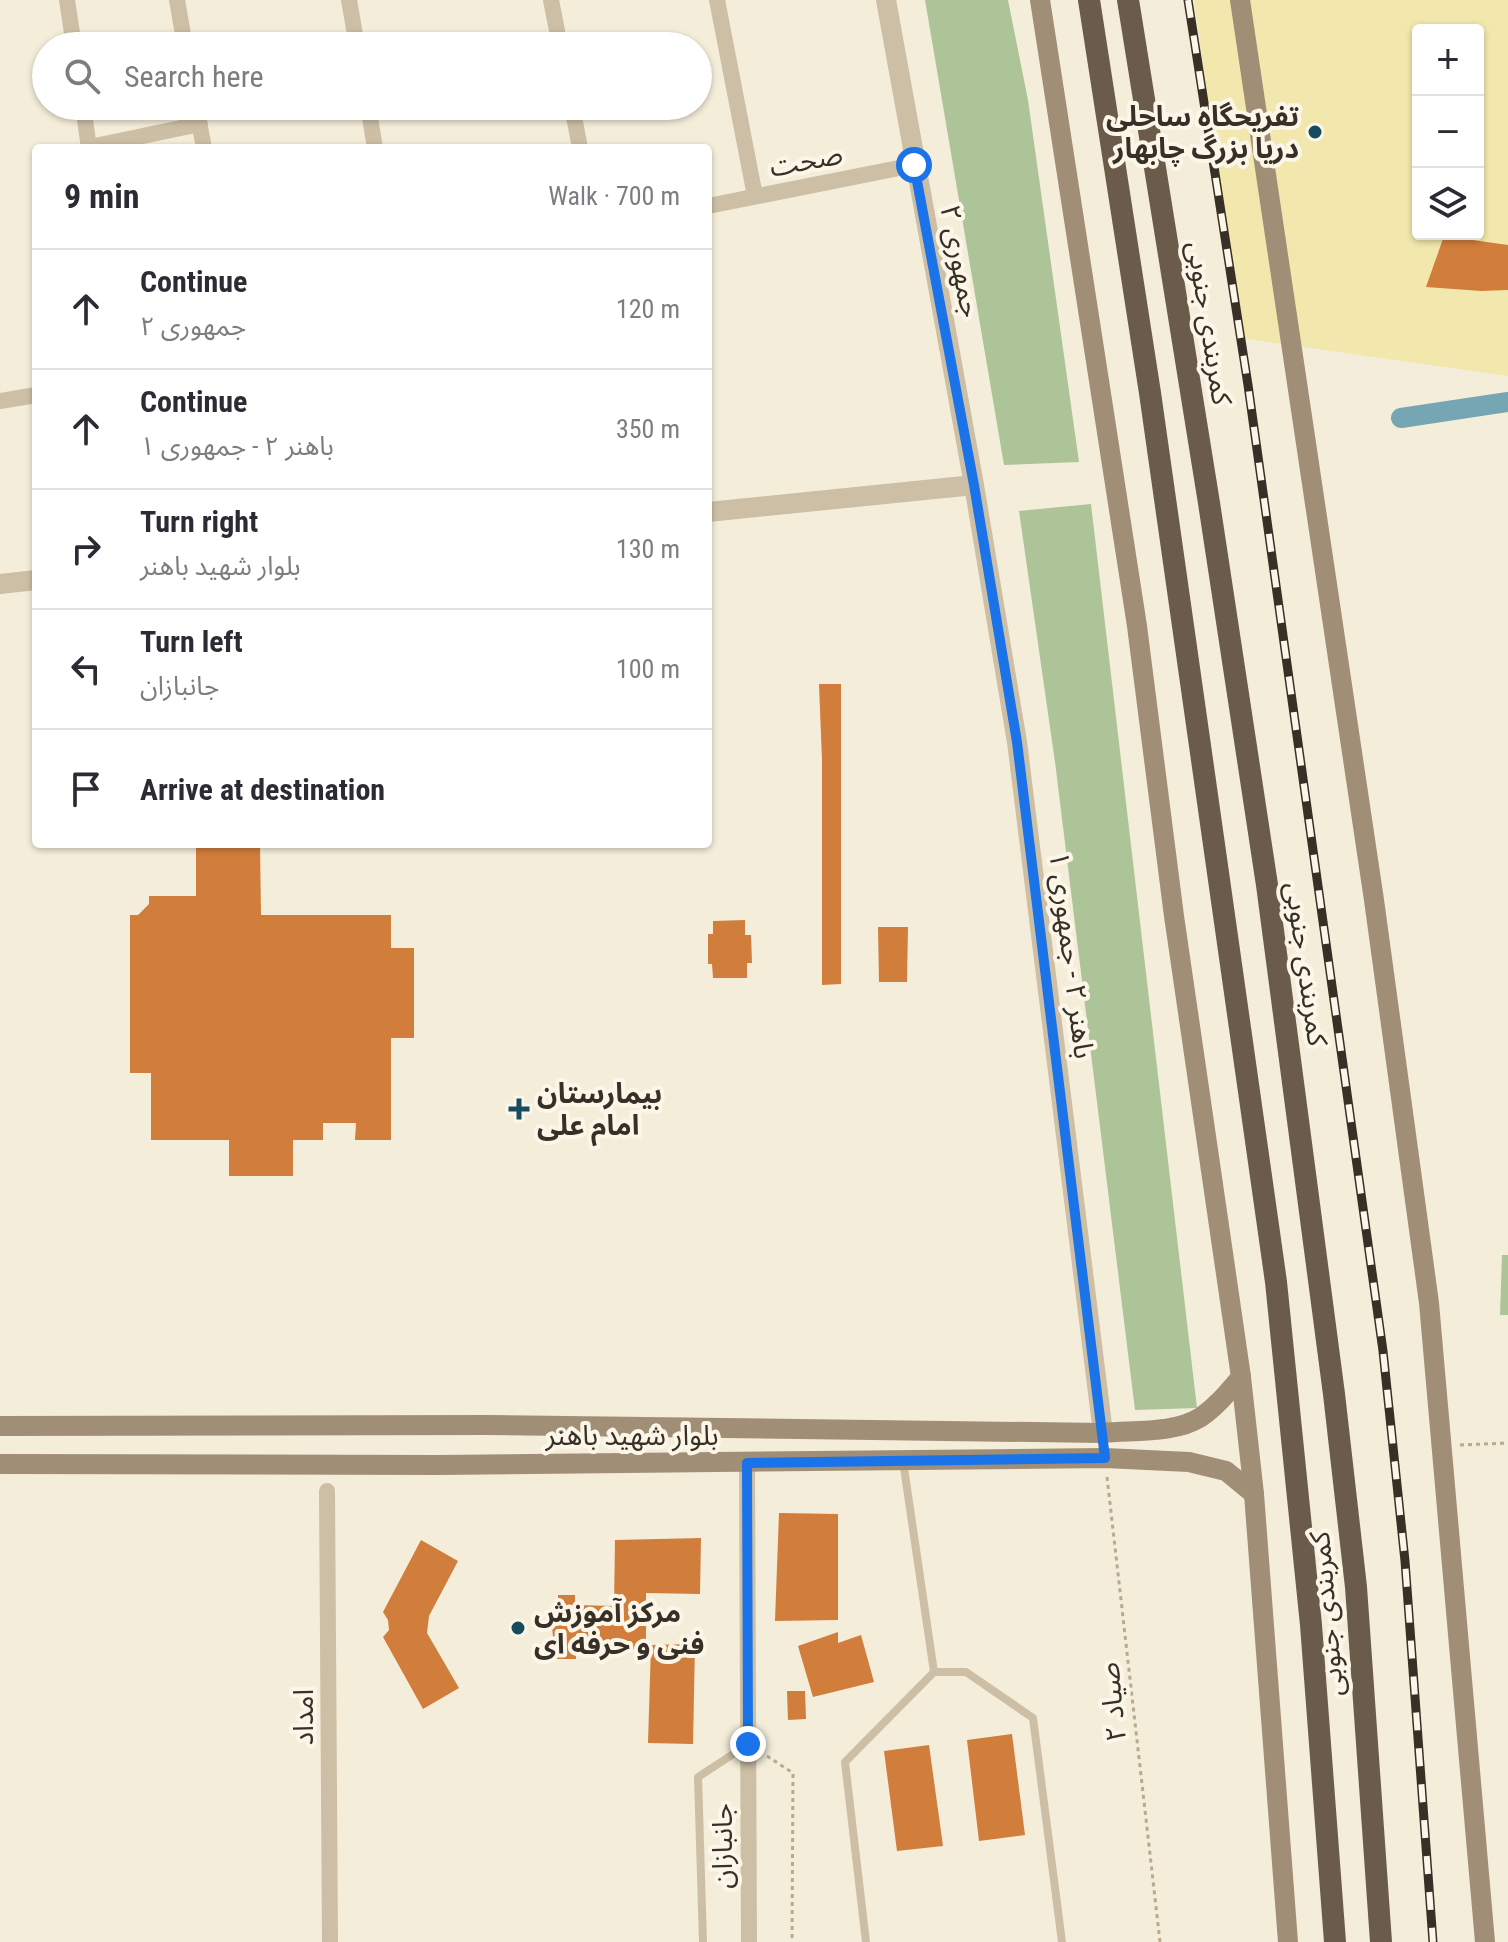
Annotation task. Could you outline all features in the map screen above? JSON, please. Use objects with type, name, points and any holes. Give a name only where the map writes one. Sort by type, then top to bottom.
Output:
[{"type":"highway","name":"کمربندی جنوبی","points":[[1089,0],[1150,393],[1276,1282],[1311,1625],[1335,1942]]},
{"type":"highway","name":"کمربندی جنوبی","points":[[1128,0],[1264,870],[1332,1378],[1356,1587],[1381,1942]]},
{"type":"main road","points":[[1040,0],[1135,611],[1174,916],[1241,1377],[1254,1494],[1288,1942]]},
{"type":"main road","points":[[1240,0],[1374,900],[1429,1303],[1485,1942]]},
{"type":"main road","name":"بلوار شهید باهنر","points":[[0,1426],[488,1425],[1103,1433],[1177,1427],[1199,1418],[1215,1406],[1241,1377]]},
{"type":"main road","points":[[1103,1433],[1105,1458]]},
{"type":"main road","name":"بلوار شهید باهنر","points":[[0,1464],[747,1463],[1105,1458],[1189,1462],[1226,1471],[1254,1494]]},
{"type":"street","points":[[67,0],[72,32]]},
{"type":"street","points":[[177,0],[183,32]]},
{"type":"street","points":[[349,0],[355,32]]},
{"type":"street","points":[[551,0],[557,32]]},
{"type":"street","points":[[717,0],[755,196]]},
{"type":"street","name":"جمهوری ۲","points":[[886,0],[974,485]]},
{"type":"street","points":[[85,120],[89,144]]},
{"type":"street","points":[[199,120],[203,144]]},
{"type":"street","points":[[370,120],[374,144]]},
{"type":"street","points":[[575,120],[579,144]]},
{"type":"street","points":[[104,144],[200,124]]},
{"type":"street","name":"صحت","points":[[712,205],[914,165]]},
{"type":"street","points":[[0,401],[32,396]]},
{"type":"street","points":[[712,512],[974,485]]},
{"type":"street","name":"باهنر ۲ - جمهوری ۱","points":[[974,485],[1017,742],[1103,1433]]},
{"type":"street","points":[[0,584],[32,580]]},
{"type":"street","name":"جانبازان","points":[[747,1463],[749,1942]]},
{"type":"street","name":"امداد","points":[[327,1491],[330,1942]]},
{"type":"lane","points":[[903,1460],[934,1672]]},
{"type":"lane","points":[[866,1942],[845,1762],[934,1672],[966,1672],[1033,1718],[1062,1942]]},
{"type":"lane","points":[[703,1942],[698,1777],[748,1744]]},
{"type":"path","points":[[1443,1445],[1508,1443]]},
{"type":"path","name":"صیاد ۲","points":[[1105,1458],[1160,1942]]},
{"type":"path","points":[[748,1744],[793,1773],[792,1942]]},
{"type":"green space","points":[[925,0],[1008,0],[1028,100],[1079,462],[1004,465]]},
{"type":"green space","points":[[1091,504],[1197,1408],[1135,1410],[1055,762],[1019,511]]},
{"type":"green space","points":[[1502,1255],[1508,1255],[1508,1315],[1500,1315]]},
{"type":"sand","name":"تفریحگاه ساحلی دریا بزرگ چابهار","points":[[1194,0],[1508,0],[1508,376],[1241,338]]},
{"type":"building","points":[[1443,240],[1508,245],[1508,290],[1426,287]]},
{"type":"building","points":[[819,684],[841,684],[841,984],[822,985],[822,760]]},
{"type":"building","points":[[196,848],[260,848],[261,915],[391,915],[391,948],[414,948],[414,1038],[391,1038],[391,1140],[355,1140],[356,1123],[323,1123],[323,1140],[293,1140],[293,1176],[229,1176],[229,1140],[151,1140],[151,1073],[130,1073],[130,915],[138,915],[149,904],[149,896],[196,896]]},
{"type":"building","points":[[745,920],[745,935],[751,935],[752,963],[747,963],[747,978],[713,978],[712,964],[708,964],[708,934],[713,934],[713,921]]},
{"type":"building","points":[[878,927],[908,927],[907,982],[879,982]]},
{"type":"building","points":[[779,1513],[838,1514],[838,1620],[775,1621]]},
{"type":"building","points":[[701,1538],[700,1594],[646,1593],[646,1650],[576,1649],[576,1659],[555,1659],[551,1615],[558,1615],[558,1595],[575,1595],[575,1605],[614,1606],[615,1540]]},
{"type":"building","points":[[421,1540],[458,1561],[429,1616],[427,1633],[459,1688],[423,1709],[383,1637],[389,1630],[383,1612]]},
{"type":"building","points":[[838,1632],[838,1643],[861,1635],[874,1682],[813,1697],[798,1646]]},
{"type":"building","points":[[695,1644],[693,1744],[648,1743],[651,1645]]},
{"type":"building","points":[[787,1691],[805,1691],[806,1719],[788,1720]]},
{"type":"building","points":[[1012,1734],[1025,1835],[979,1841],[967,1740]]},
{"type":"building","points":[[929,1745],[943,1846],[897,1851],[884,1751]]},
{"type":"waterway","points":[[1401,418],[1508,402]]},
{"type":"railway","points":[[1188,0],[1248,385],[1383,1351],[1405,1561],[1433,1942]]},
{"type":"place","name":"تفریحگاه ساحلی دریا بزرگ چابهار","points":[[1315,132]]},
{"type":"place","name":"بیمارستان امام علی","points":[[519,1109]]},
{"type":"place","name":"مرکز آموزش فنی و حرفه ای","points":[[518,1628]]},
{"type":"route","points":[[748,1744],[747,1463],[1105,1458],[1017,742],[974,485],[914,165]]}]
